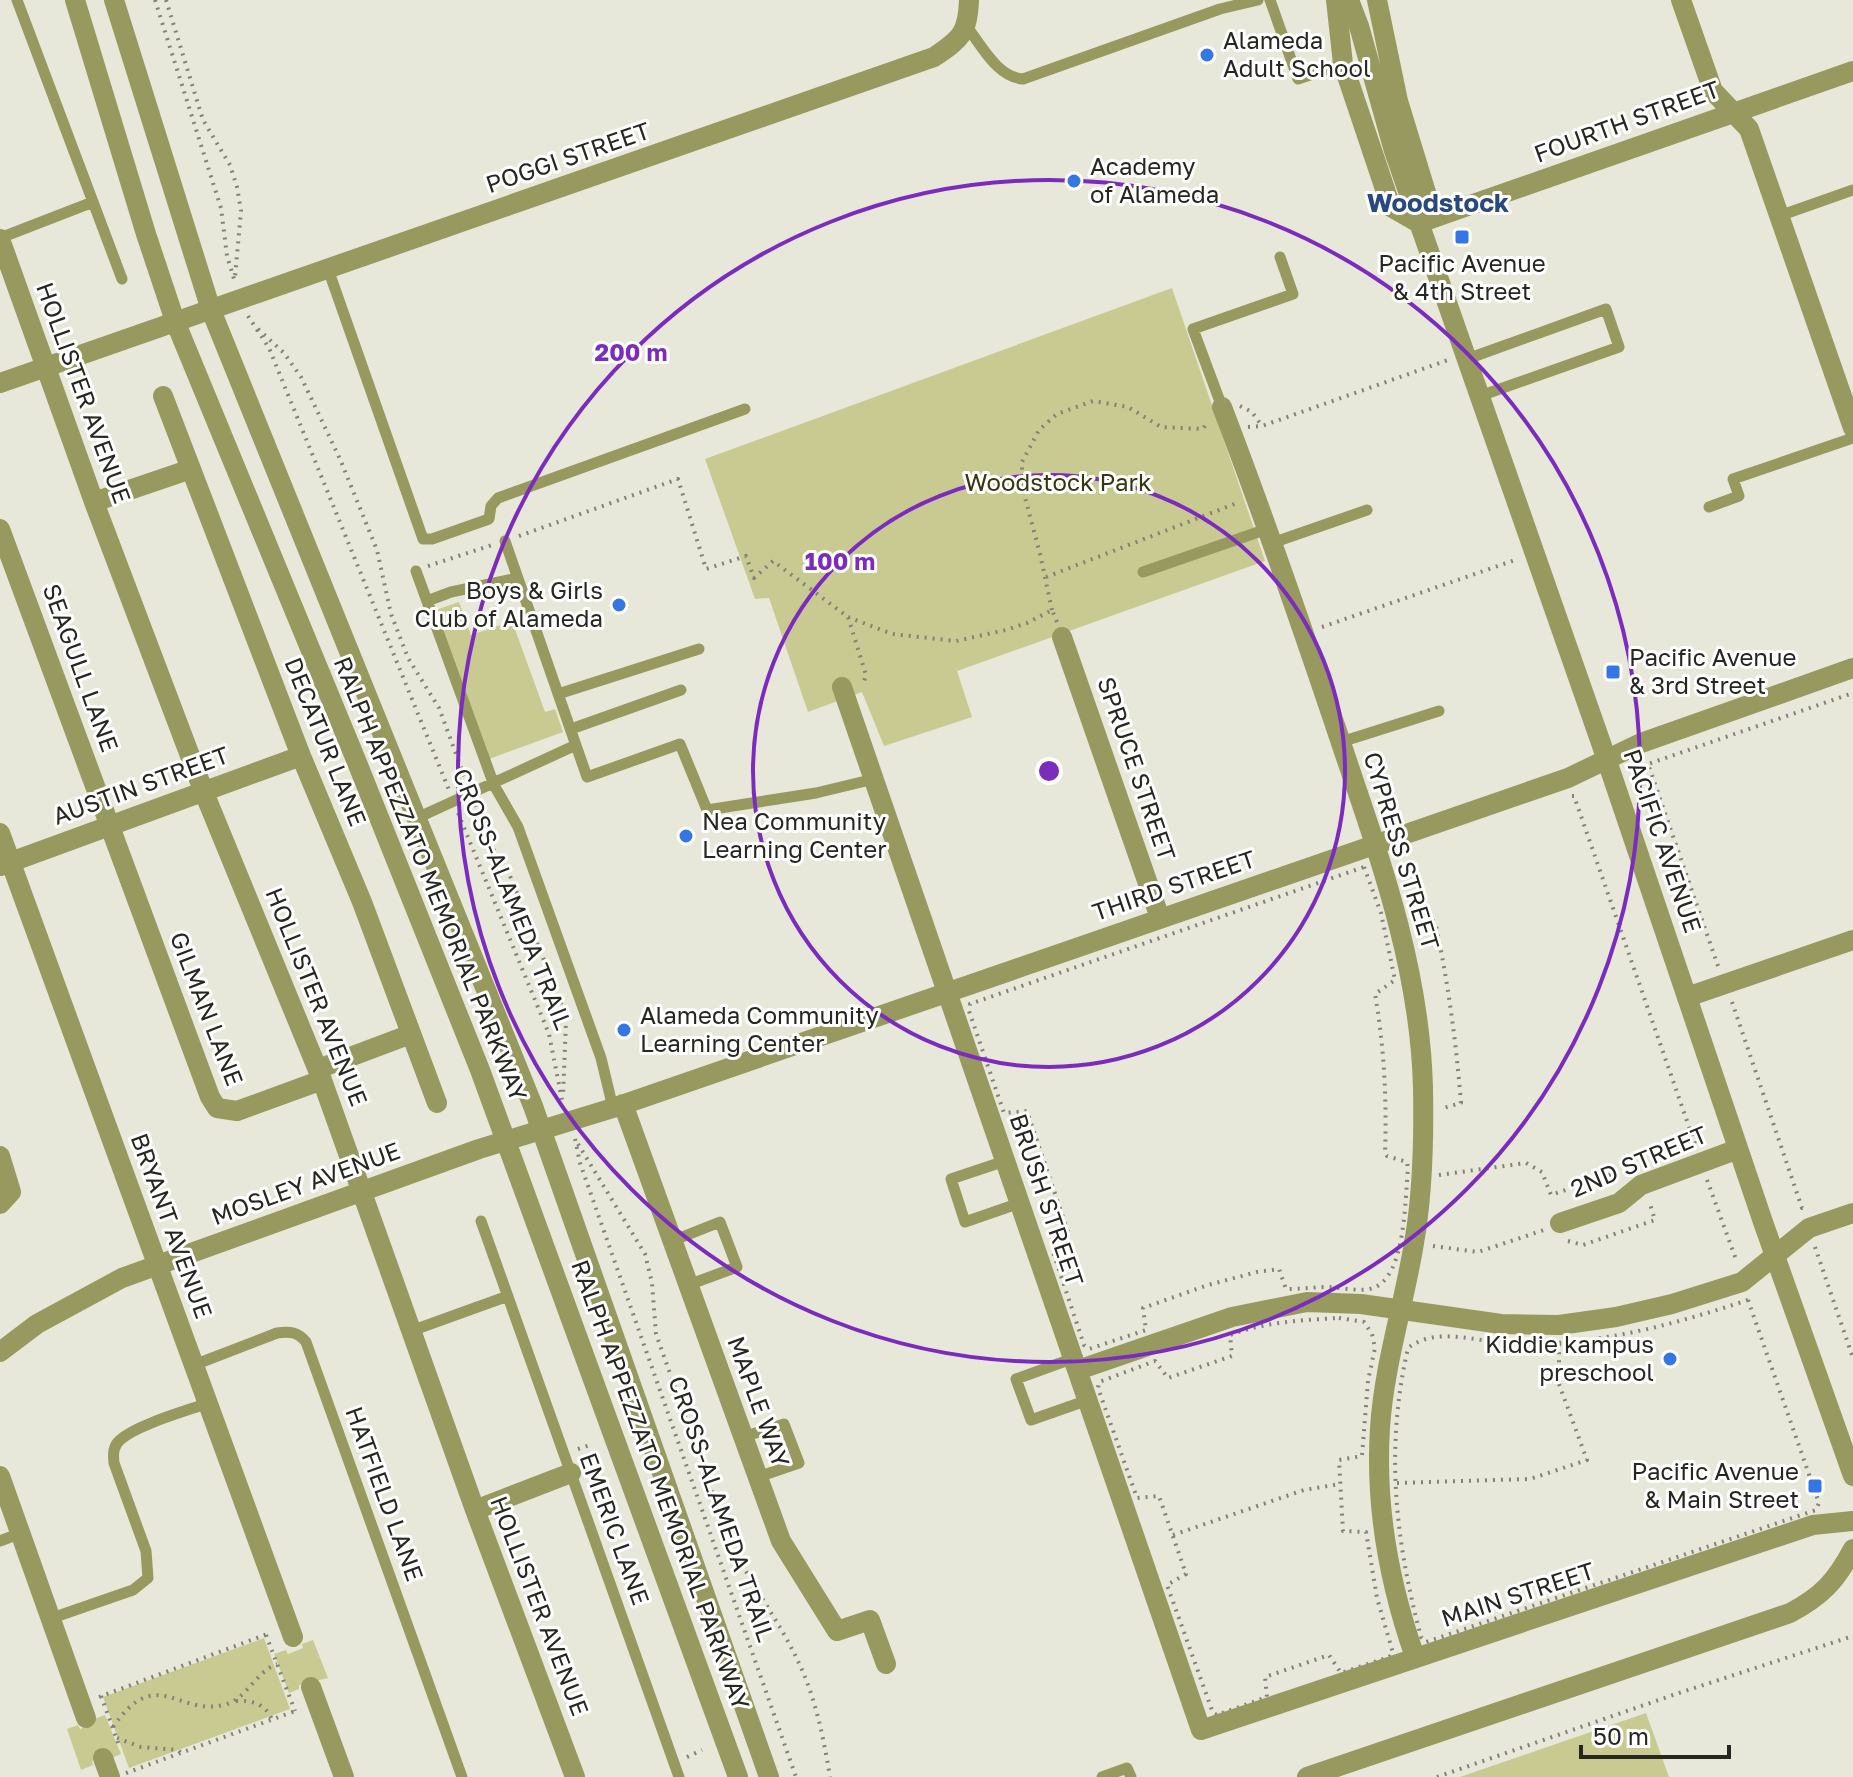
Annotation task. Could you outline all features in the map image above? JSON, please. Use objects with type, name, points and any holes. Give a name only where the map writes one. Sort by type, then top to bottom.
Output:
[{"type":"street","name":"RALPH APPEZZATO MEMORIAL PARKWAY","points":[[75,0],[175,321],[356,760],[507,1141],[738,1777]]},
{"type":"street","name":"RALPH APPEZZATO MEMORIAL PARKWAY","points":[[114,0],[211,310],[542,1130],[769,1777]]},
{"type":"street","points":[[967,27],[969,0]]},
{"type":"street","points":[[1336,0],[1343,64],[1391,207],[1419,223]]},
{"type":"street","points":[[1349,0],[1359,26],[1379,104],[1419,223]]},
{"type":"street","name":"PACIFIC AVENUE","points":[[1377,0],[1398,101],[1428,199],[1419,223],[1853,1476]]},
{"type":"street","points":[[1681,0],[1713,91],[1749,129],[1853,428]]},
{"type":"street","name":"POGGI STREET","points":[[0,383],[934,57],[952,45],[967,27]]},
{"type":"street","name":"FOURTH STREET","points":[[1419,223],[1853,71]]},
{"type":"street","name":"HOLLISTER AVENUE","points":[[0,239],[94,502],[203,790],[320,1074],[475,1510],[575,1777]]},
{"type":"street","name":"DECATUR LANE","points":[[163,396],[301,756],[362,902],[437,1103]]},
{"type":"street","name":"CYPRESS STREET","points":[[1222,407],[1304,633],[1375,845],[1400,925],[1416,1006],[1423,1086],[1419,1197],[1415,1241],[1380,1427],[1379,1480],[1384,1537],[1394,1594],[1415,1657]]},
{"type":"street","points":[[94,502],[191,469]]},
{"type":"street","name":"SEAGULL LANE","points":[[0,529],[110,825]]},
{"type":"street","name":"SPRUCE STREET","points":[[1062,637],[1160,918]]},
{"type":"street","name":"THIRD STREET","points":[[507,1141],[618,1106],[1568,778],[1641,743],[1853,668]]},
{"type":"street","name":"BRUSH STREET","points":[[842,687],[1201,1730]]},
{"type":"street","name":"AUSTIN STREET","points":[[5,864],[301,756]]},
{"type":"street","name":"GILMAN LANE","points":[[110,825],[204,1082],[217,1108],[237,1111],[320,1074]]},
{"type":"street","name":"BRYANT AVENUE","points":[[0,833],[5,864],[157,1265],[291,1632]]},
{"type":"street","points":[[1687,997],[1853,940]]},
{"type":"street","points":[[320,1074],[411,1034]]},
{"type":"street","name":"MAPLE WAY","points":[[618,1106],[672,1241],[781,1541],[837,1631],[870,1620],[886,1664]]},
{"type":"street","name":"MOSLEY AVENUE","points":[[0,1352],[37,1324],[122,1278],[507,1141]]},
{"type":"street","name":"2ND STREET","points":[[1557,1225],[1619,1203],[1641,1185],[1738,1149]]},
{"type":"street","points":[[0,1156],[11,1192],[0,1204]]},
{"type":"street","points":[[1076,1364],[1232,1317],[1307,1302],[1361,1304],[1559,1334],[1742,1282],[1809,1228],[1853,1213]]},
{"type":"street","points":[[475,1510],[571,1473]]},
{"type":"street","points":[[0,1476],[84,1711]]},
{"type":"street","name":"MAIN STREET","points":[[1201,1730],[1813,1525],[1853,1521]]},
{"type":"street","points":[[1307,1777],[1790,1613],[1825,1591],[1853,1549]]},
{"type":"street","points":[[682,1620],[675,1639],[725,1777]]},
{"type":"street","points":[[314,1695],[344,1777]]},
{"type":"lane","points":[[17,0],[122,279]]},
{"type":"lane","points":[[967,27],[1000,70],[1011,78],[1023,79],[1220,9],[1258,0]]},
{"type":"lane","points":[[1270,0],[1298,79],[1343,64]]},
{"type":"lane","points":[[1779,216],[1853,190]]},
{"type":"lane","points":[[0,239],[93,202]]},
{"type":"lane","points":[[1222,407],[1193,329],[1293,294],[1280,257]]},
{"type":"lane","points":[[328,269],[423,539],[432,539],[489,519],[491,506],[498,498],[745,409]]},
{"type":"lane","points":[[1466,357],[1606,309],[1619,347],[1480,396]]},
{"type":"lane","points":[[1709,507],[1739,496],[1733,479],[1853,438]]},
{"type":"lane","points":[[1143,572],[1367,510]]},
{"type":"lane","points":[[505,541],[587,777],[680,744],[707,810],[816,793],[874,779]]},
{"type":"lane","points":[[416,571],[494,785],[518,827],[618,1106]]},
{"type":"lane","points":[[427,601],[451,592],[518,578]]},
{"type":"lane","points":[[558,694],[699,649]]},
{"type":"lane","points":[[571,729],[681,690]]},
{"type":"lane","points":[[1341,742],[1439,711]]},
{"type":"lane","points":[[417,818],[576,745]]},
{"type":"lane","points":[[1005,1161],[951,1179],[965,1222],[1020,1203]]},
{"type":"lane","name":"EMERIC LANE","points":[[481,1221],[679,1777]]},
{"type":"lane","points":[[672,1241],[720,1222],[737,1267],[688,1285]]},
{"type":"lane","points":[[411,1331],[508,1296]]},
{"type":"lane","name":"HATFIELD LANE","points":[[194,1365],[277,1333],[290,1331],[301,1335],[306,1342],[462,1777]]},
{"type":"lane","points":[[1076,1364],[1016,1379],[1031,1420],[1088,1400]]},
{"type":"lane","points":[[52,1618],[133,1590],[148,1578],[146,1551],[114,1463],[115,1448],[132,1432],[208,1403]]},
{"type":"lane","points":[[743,1437],[784,1424],[799,1463],[758,1477]]},
{"type":"lane","points":[[0,1541],[21,1533]]},
{"type":"lane","points":[[1102,1777],[1127,1768],[1131,1777]]},
{"type":"path","points":[[155,0],[221,208],[227,256],[234,280],[241,211],[237,187],[230,165],[203,120],[166,0]]},
{"type":"path","name":"CROSS-ALAMEDA TRAIL","points":[[250,322],[284,353],[301,377],[340,459],[377,550],[391,614],[408,658],[439,708],[471,795],[491,846],[508,871],[560,1000],[566,1021],[562,1103],[549,1034],[269,348],[250,322]]},
{"type":"path","points":[[1231,429],[1262,426],[1466,357]]},
{"type":"path","points":[[1062,637],[1052,610],[1022,486],[1022,462],[1039,430],[1057,414],[1093,401],[1128,407],[1161,427],[1203,429],[1222,407],[1247,408],[1262,426]]},
{"type":"path","points":[[416,571],[678,479],[706,569],[746,556],[754,578],[773,561],[848,617],[892,634],[956,641],[1027,623],[1052,610]]},
{"type":"path","points":[[1046,577],[1256,496]]},
{"type":"path","points":[[1304,633],[1535,553]]},
{"type":"path","points":[[848,617],[866,675],[853,718]]},
{"type":"path","points":[[1718,968],[1648,764],[1853,693]]},
{"type":"path","points":[[1559,800],[1574,796],[1695,1145],[1683,1149]]},
{"type":"path","points":[[1364,867],[1381,913],[1395,980],[1375,994],[1385,1078],[1385,1153],[1407,1162],[1408,1168],[1402,1232],[1390,1275],[1370,1290],[1329,1287],[1286,1289],[1279,1269],[1257,1272],[1143,1308],[1146,1330],[1089,1349],[1084,1345],[1052,1249],[1069,1235],[1027,1111],[1004,1113],[969,1011],[970,1004],[1364,867]]},
{"type":"path","points":[[1413,919],[1435,921],[1448,982],[1456,1044],[1461,1103],[1439,1109],[1438,1122]]},
{"type":"path","points":[[1745,997],[1731,1002],[1802,1208]]},
{"type":"path","name":"CROSS-ALAMEDA TRAIL","points":[[796,1777],[580,1163],[575,1139],[645,1254],[652,1283],[656,1334],[741,1566],[796,1657],[815,1704],[830,1777]]},
{"type":"path","points":[[1436,1189],[1438,1162]]},
{"type":"path","points":[[1437,1175],[1526,1163],[1542,1172],[1551,1195],[1635,1166]]},
{"type":"path","points":[[1706,1177],[1738,1269]]},
{"type":"path","points":[[1428,1258],[1430,1245],[1478,1252],[1557,1225],[1559,1238],[1583,1245],[1655,1220],[1648,1197]]},
{"type":"path","points":[[1815,1246],[1853,1358]]},
{"type":"path","points":[[1748,1300],[1819,1503],[1816,1510],[1426,1642],[1421,1637],[1407,1584],[1394,1483],[1395,1414],[1408,1348],[1431,1335],[1513,1344],[1559,1334],[1646,1331],[1748,1300]]},
{"type":"path","points":[[1339,1318],[1364,1322],[1372,1334],[1375,1348],[1368,1381],[1362,1456],[1339,1460],[1343,1531],[1366,1532],[1377,1598],[1393,1653],[1341,1673],[1329,1655],[1265,1677],[1267,1697],[1217,1715],[1210,1710],[1167,1585],[1186,1574],[1173,1535],[1159,1496],[1137,1498],[1098,1388],[1099,1382],[1155,1361],[1168,1378],[1232,1356],[1230,1335],[1242,1330],[1339,1318]]},
{"type":"path","points":[[1394,1483],[1530,1479],[1587,1460],[1559,1384],[1559,1334]]},
{"type":"path","points":[[1173,1535],[1304,1490],[1340,1484]]},
{"type":"path","points":[[84,1711],[101,1696],[266,1635],[291,1632]]},
{"type":"path","points":[[266,1635],[295,1711]]},
{"type":"path","points":[[1437,1777],[1853,1636]]},
{"type":"path","points":[[234,1702],[269,1667],[277,1664]]},
{"type":"path","points":[[116,1764],[181,1753],[295,1711],[314,1695]]},
{"type":"path","points":[[101,1696],[117,1738],[117,1777]]},
{"type":"path","points":[[113,1727],[128,1708],[147,1697],[169,1696],[214,1706],[246,1701],[269,1712],[272,1720]]},
{"type":"path","points":[[117,1738],[141,1747],[168,1747],[181,1753]]},
{"type":"path","points":[[116,1764],[125,1761]]},
{"type":"green space","name":"Woodstock Park","points":[[1172,288],[1265,561],[957,671],[972,717],[884,746],[862,692],[808,712],[769,598],[755,599],[705,459]]},
{"type":"green space","points":[[459,602],[471,635],[512,621],[545,712],[555,709],[563,732],[489,759],[436,610]]},
{"type":"green space","points":[[264,1638],[290,1709],[129,1768],[103,1697]]},
{"type":"green space","points":[[313,1640],[328,1678],[299,1685],[299,1689],[289,1693],[274,1654],[286,1650],[288,1654]]},
{"type":"green space","points":[[1646,1713],[1669,1777],[1460,1777]]},
{"type":"green space","points":[[105,1715],[121,1754],[92,1761],[93,1765],[81,1770],[67,1729],[78,1725],[80,1729]]},
{"type":"place","name":"Alameda Adult School","points":[[1207,55]]},
{"type":"place","name":"Academy of Alameda","points":[[1074,181]]},
{"type":"place","name":"Pacific Avenue & 4th Street","points":[[1462,237]]},
{"type":"place","name":"Boys & Girls Club of Alameda","points":[[619,605]]},
{"type":"place","name":"Pacific Avenue & 3rd Street","points":[[1613,672]]},
{"type":"place","name":"Nea Community Learning Center","points":[[686,836]]},
{"type":"place","name":"Alameda Community Learning Center","points":[[624,1030]]},
{"type":"place","name":"Kiddie kampus preschool","points":[[1670,1359]]},
{"type":"place","name":"Pacific Avenue & Main Street","points":[[1815,1486]]},
{"type":"district","name":"Woodstock","points":[[1438,203]]}]
